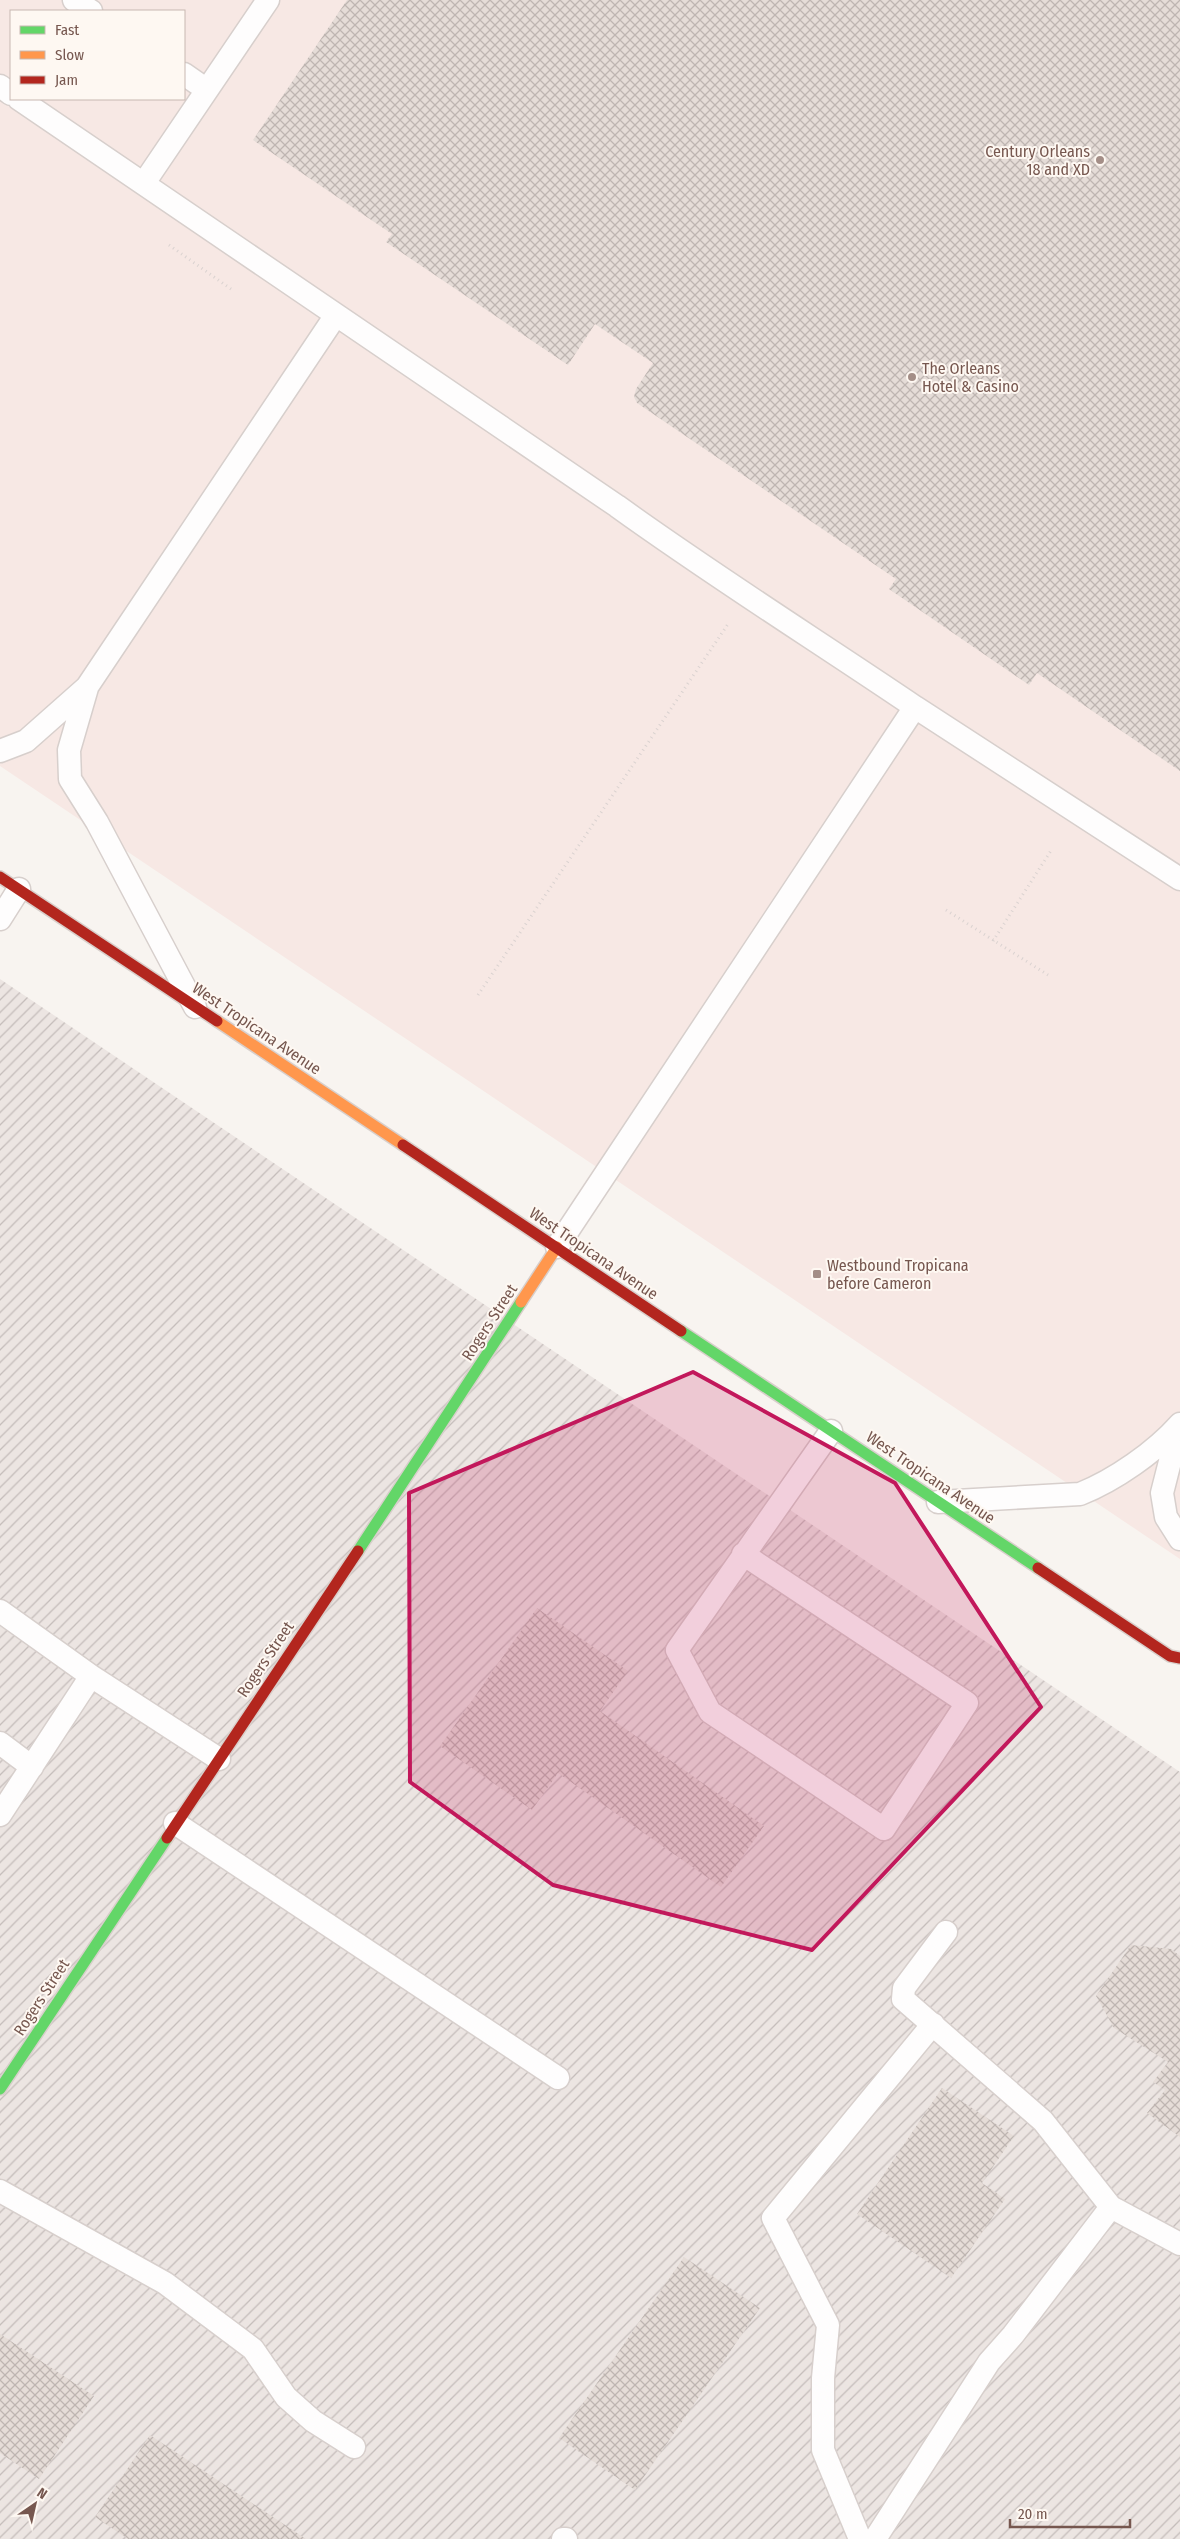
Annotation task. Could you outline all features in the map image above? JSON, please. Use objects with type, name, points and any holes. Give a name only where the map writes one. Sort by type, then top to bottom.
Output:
[{"type":"main road","name":"West Tropicana Avenue","points":[[0,877],[1175,1660]]},
{"type":"main road","name":"Rogers Street","points":[[0,2089],[408,1475],[557,1247]]},
{"type":"lane","points":[[74,0],[89,10]]},
{"type":"lane","points":[[144,183],[268,0]]},
{"type":"lane","points":[[185,75],[207,90]]},
{"type":"lane","points":[[20,100],[617,506],[700,566],[794,625],[915,707],[1180,879]]},
{"type":"lane","points":[[0,751],[26,741],[87,688],[336,315]]},
{"type":"lane","points":[[87,688],[69,750],[70,779],[97,822],[195,1007]]},
{"type":"lane","points":[[557,1247],[915,707]]},
{"type":"lane","points":[[0,919],[19,889]]},
{"type":"lane","points":[[938,1502],[1080,1494],[1099,1486],[1123,1472],[1179,1425]]},
{"type":"lane","points":[[1179,1425],[1162,1493],[1166,1517],[1180,1539]]},
{"type":"lane","points":[[743,1554],[967,1703],[884,1829],[710,1712],[677,1650],[743,1554],[831,1431]]},
{"type":"lane","points":[[0,1611],[91,1676],[219,1759]]},
{"type":"lane","points":[[0,1815],[91,1676]]},
{"type":"lane","points":[[0,1743],[32,1767]]},
{"type":"lane","points":[[175,1823],[558,2078]]},
{"type":"lane","points":[[946,1932],[904,1988],[903,1999],[1043,2121],[1111,2208],[1180,2244]]},
{"type":"lane","points":[[860,2539],[822,2450],[823,2378],[828,2325],[773,2218],[932,2024]]},
{"type":"lane","points":[[0,2191],[165,2283],[253,2348],[286,2397],[313,2422],[354,2447]]},
{"type":"lane","points":[[875,2539],[989,2362],[1014,2335],[1111,2208]]},
{"type":"path","points":[[169,245],[231,289]]},
{"type":"path","points":[[478,995],[728,624]]},
{"type":"path","points":[[993,941],[1052,849]]},
{"type":"path","points":[[946,910],[1048,975]]},
{"type":"highlighted area","points":[[693,1372],[895,1483],[1041,1707],[812,1950],[553,1885],[410,1782],[409,1493]]},
{"type":"shaded area","points":[[0,0],[1180,0],[1180,1559],[0,766]]},
{"type":"shaded area","points":[[0,979],[1180,1772],[1180,2539],[0,2539]]},
{"type":"building","name":"The Orleans Hotel & Casino","points":[[347,0],[1180,0],[1180,771],[1037,673],[1029,685],[889,589],[896,579],[637,403],[634,397],[636,389],[653,363],[595,324],[568,365],[386,242],[392,234],[253,140]]},
{"type":"building","points":[[537,1608],[628,1671],[600,1711],[764,1826],[721,1887],[558,1773],[532,1810],[440,1746]]},
{"type":"building","points":[[1131,1945],[1171,1949],[1180,1956],[1180,2137],[1147,2113],[1165,2090],[1153,2082],[1168,2062],[1114,2028],[1096,1996]]},
{"type":"building","points":[[942,2088],[1014,2136],[982,2183],[1005,2199],[951,2278],[857,2214]]},
{"type":"building","points":[[684,2257],[760,2308],[635,2490],[559,2438]]},
{"type":"building","points":[[0,2334],[94,2396],[39,2479],[0,2453]]},
{"type":"building","points":[[150,2435],[306,2539],[128,2539],[95,2517]]},
{"type":"traffic: fast","points":[[358,1551],[521,1302]]},
{"type":"traffic: fast","points":[[681,1331],[1038,1568]]},
{"type":"traffic: fast","points":[[0,2089],[167,1838]]},
{"type":"traffic: slow","points":[[217,1021],[403,1145]]},
{"type":"traffic: slow","points":[[521,1302],[557,1247]]},
{"type":"traffic: jam","points":[[0,877],[217,1021]]},
{"type":"traffic: jam","points":[[403,1145],[681,1331]]},
{"type":"traffic: jam","points":[[167,1838],[358,1551]]},
{"type":"traffic: jam","points":[[1038,1568],[1170,1656],[1180,1658]]},
{"type":"place","name":"Century Orleans 18 and XD","points":[[1100,160]]},
{"type":"place","name":"The Orleans Hotel & Casino","points":[[912,377]]},
{"type":"place","name":"Westbound Tropicana before Cameron","points":[[817,1274]]}]
